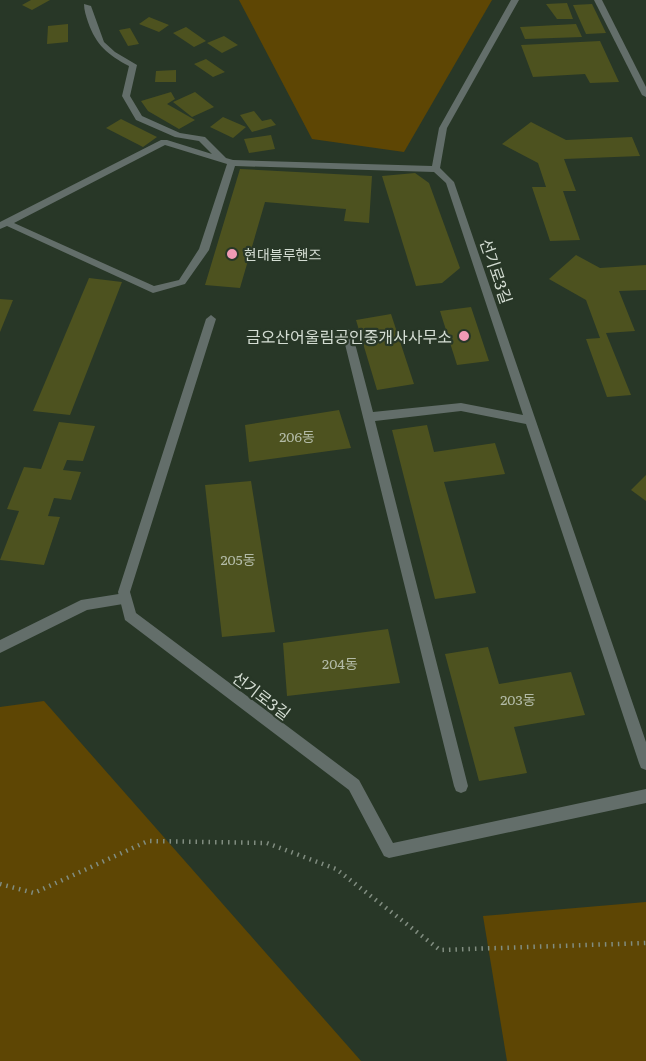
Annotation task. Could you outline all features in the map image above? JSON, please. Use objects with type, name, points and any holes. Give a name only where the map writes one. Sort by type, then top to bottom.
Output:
[{"type":"street","points":[[2,224],[164,142],[227,161],[436,169],[443,128],[515,0]]},
{"type":"street","points":[[598,0],[646,95]]},
{"type":"street","points":[[87,6],[97,38],[111,54],[134,65],[126,96],[139,118],[178,135],[202,139],[227,161]]},
{"type":"street","points":[[2,224],[153,290],[182,282],[204,250],[227,161]]},
{"type":"street","name":"선기로3길","points":[[436,169],[450,182],[646,763]]},
{"type":"street","points":[[0,647],[85,604],[125,599],[124,592],[211,319]]},
{"type":"street","points":[[347,332],[461,786]]},
{"type":"street","points":[[369,417],[462,407],[531,421]]},
{"type":"street","name":"선기로3길","points":[[125,599],[130,616],[354,785],[389,851],[646,796]]},
{"type":"path","points":[[0,884],[34,893],[148,841],[267,843],[336,869],[440,950],[646,943]]},
{"type":"shaded area","points":[[239,0],[492,0],[404,152],[312,139]]},
{"type":"shaded area","points":[[44,701],[361,1061],[0,1061],[0,707]]},
{"type":"shaded area","points":[[646,902],[646,1061],[507,1061],[483,916]]},
{"type":"building","points":[[31,0],[50,0],[32,10],[22,5]]},
{"type":"building","points":[[567,3],[573,19],[557,19],[546,4]]},
{"type":"building","points":[[592,4],[606,33],[586,34],[573,5]]},
{"type":"building","points":[[149,17],[169,25],[159,32],[139,24]]},
{"type":"building","points":[[68,24],[68,42],[47,44],[48,26]]},
{"type":"building","points":[[576,24],[582,37],[525,39],[520,27]]},
{"type":"building","points":[[186,27],[206,41],[194,47],[173,33]]},
{"type":"building","points":[[130,28],[139,44],[128,46],[119,30]]},
{"type":"building","points":[[224,36],[238,45],[222,53],[207,43]]},
{"type":"building","points":[[600,41],[619,82],[590,83],[585,74],[533,77],[521,45]]},
{"type":"building","points":[[206,59],[225,72],[213,77],[194,64]]},
{"type":"building","points":[[176,70],[176,82],[155,82],[156,71]]},
{"type":"building","points":[[171,92],[175,99],[167,104],[195,120],[179,129],[148,111],[141,101]]},
{"type":"building","points":[[195,92],[214,107],[192,117],[173,102]]},
{"type":"building","points":[[254,111],[262,121],[271,119],[276,125],[252,132],[240,115]]},
{"type":"building","points":[[223,117],[246,127],[233,138],[210,127]]},
{"type":"building","points":[[121,119],[157,137],[143,147],[106,128]]},
{"type":"building","points":[[531,122],[566,140],[632,137],[640,156],[564,159],[576,191],[563,191],[580,240],[550,241],[532,187],[546,187],[538,163],[502,144]]},
{"type":"building","points":[[271,135],[275,149],[249,153],[244,139]]},
{"type":"building","name":"현대블루핸즈","points":[[240,169],[372,176],[369,223],[344,221],[346,209],[265,202],[240,288],[205,285]]},
{"type":"building","points":[[415,173],[429,183],[460,268],[442,283],[416,286],[382,176]]},
{"type":"building","points":[[576,255],[600,268],[646,265],[646,290],[619,291],[635,331],[606,333],[631,395],[607,397],[586,339],[600,338],[586,300],[549,279]]},
{"type":"building","points":[[89,278],[122,282],[70,415],[33,411]]},
{"type":"building","points":[[0,299],[13,300],[0,332]]},
{"type":"building","name":"금오산어울림공인중개사사무소","points":[[471,307],[489,361],[457,365],[440,311]]},
{"type":"building","points":[[391,314],[414,384],[377,390],[356,320]]},
{"type":"building","points":[[339,410],[351,448],[249,462],[245,425]]},
{"type":"building","points":[[59,422],[95,426],[83,461],[67,460],[63,470],[81,472],[71,500],[54,498],[48,516],[60,517],[44,565],[0,560],[19,511],[7,509],[24,467],[41,469]]},
{"type":"building","points":[[427,425],[434,452],[495,443],[505,474],[444,482],[476,593],[435,599],[392,430]]},
{"type":"building","points":[[646,475],[646,501],[631,490]]},
{"type":"building","points":[[251,481],[275,632],[222,637],[205,485]]},
{"type":"building","points":[[388,629],[400,683],[287,696],[283,643]]},
{"type":"building","points":[[488,647],[499,684],[571,672],[585,715],[514,727],[527,773],[479,781],[445,654]]},
{"type":"place","name":"현대블루핸즈","points":[[232,254]]},
{"type":"place","name":"금오산어울림공인중개사사무소","points":[[464,336]]}]
